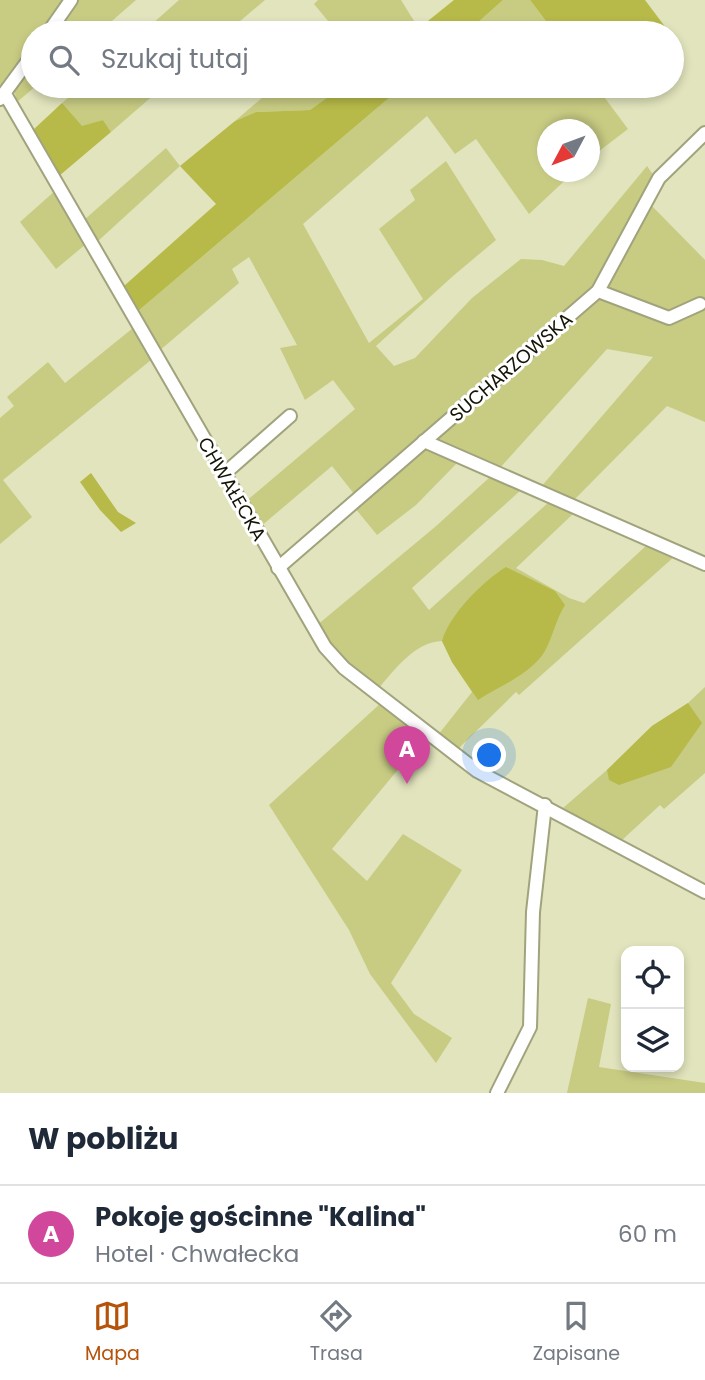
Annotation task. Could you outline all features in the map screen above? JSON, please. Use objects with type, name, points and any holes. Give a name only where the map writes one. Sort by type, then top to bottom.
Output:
[{"type":"street","points":[[56,21],[71,0]]},
{"type":"street","points":[[3,96],[21,71]]},
{"type":"street","name":"CHWAŁECKA","points":[[3,96],[325,647],[344,668],[477,771],[705,891]]},
{"type":"street","name":"SUCHARZOWSKA","points":[[278,568],[598,291],[607,279],[659,178],[705,133]]},
{"type":"street","points":[[598,291],[669,318],[700,304]]},
{"type":"street","points":[[224,474],[290,416]]},
{"type":"street","points":[[424,441],[705,564]]},
{"type":"street","points":[[497,1093],[530,1027],[533,912],[545,806]]},
{"type":"green space","points":[[0,0],[66,0],[51,21],[21,21],[21,63],[0,92]]},
{"type":"green space","points":[[75,0],[136,0],[112,21],[60,21]]},
{"type":"green space","points":[[179,0],[265,0],[240,21],[155,21]]},
{"type":"green space","points":[[318,0],[401,0],[414,21],[328,21],[314,4]]},
{"type":"green space","points":[[503,0],[530,0],[546,21],[479,21]]},
{"type":"green space","points":[[21,78],[22,98],[17,102],[14,89]]},
{"type":"green space","points":[[68,98],[150,98],[111,132],[103,120],[82,127],[62,103]]},
{"type":"green space","points":[[262,98],[326,98],[310,110],[256,112],[235,121]]},
{"type":"green space","points":[[389,98],[605,98],[628,129],[600,150],[600,119],[537,119],[537,182],[563,182],[529,214],[476,139],[455,154],[427,116],[303,224],[369,343],[423,299],[379,229],[415,200],[410,190],[446,161],[496,240],[376,346],[394,366],[415,358],[472,298],[521,259],[542,260],[564,266],[647,166],[654,176],[605,273],[588,293],[355,495],[332,466],[260,527],[245,502],[355,409],[333,380],[305,400],[280,348],[297,345],[249,257],[232,269],[239,283],[159,351],[137,312]]},
{"type":"green space","points":[[166,148],[180,166],[97,242],[84,220]]},
{"type":"green space","points":[[56,190],[86,244],[56,269],[20,222]]},
{"type":"green space","points":[[651,205],[705,260],[705,422],[667,406],[570,504],[540,488],[653,357],[607,349],[498,470],[431,440],[589,305]]},
{"type":"green space","points":[[133,328],[151,360],[3,480],[32,517],[0,544],[0,418],[14,406],[7,397],[48,362],[65,383]]},
{"type":"green space","points":[[425,447],[457,463],[416,505],[377,535],[355,508]]},
{"type":"green space","points":[[490,477],[521,490],[412,588],[429,610],[549,502],[574,513],[516,568],[569,598],[584,603],[648,544],[675,556],[519,695],[516,692],[458,749],[438,735],[472,692],[442,641],[414,651],[378,689],[339,659],[316,626],[435,527]]},
{"type":"green space","points":[[705,687],[705,773],[664,809],[660,805],[621,841],[563,808],[652,726],[688,703]]},
{"type":"green space","points":[[381,703],[425,737],[332,849],[367,881],[403,834],[462,870],[391,983],[414,1014],[452,1038],[436,1063],[370,974],[349,930],[269,805]]},
{"type":"green space","points":[[588,998],[611,1004],[599,1067],[705,1083],[705,1093],[567,1093]]},
{"type":"shaded area","points":[[454,0],[503,0],[479,21],[428,21]]},
{"type":"shaded area","points":[[530,0],[645,0],[661,21],[546,21]]},
{"type":"shaded area","points":[[326,98],[389,98],[137,312],[124,286],[216,204],[180,166],[235,121],[256,112],[310,110]]},
{"type":"shaded area","points":[[62,103],[82,126],[103,120],[111,132],[59,176],[33,130]]},
{"type":"shaded area","points":[[91,473],[118,512],[136,523],[121,532],[100,510],[80,482]]},
{"type":"shaded area","points":[[506,567],[555,591],[565,605],[539,659],[515,679],[478,700],[452,662],[442,641],[459,610],[487,581]]},
{"type":"shaded area","points":[[688,703],[702,723],[671,767],[619,785],[609,780],[607,770],[652,726]]},
{"type":"place","name":"Pokoje gościnne \"Kalina\"","points":[[407,784]]}]
